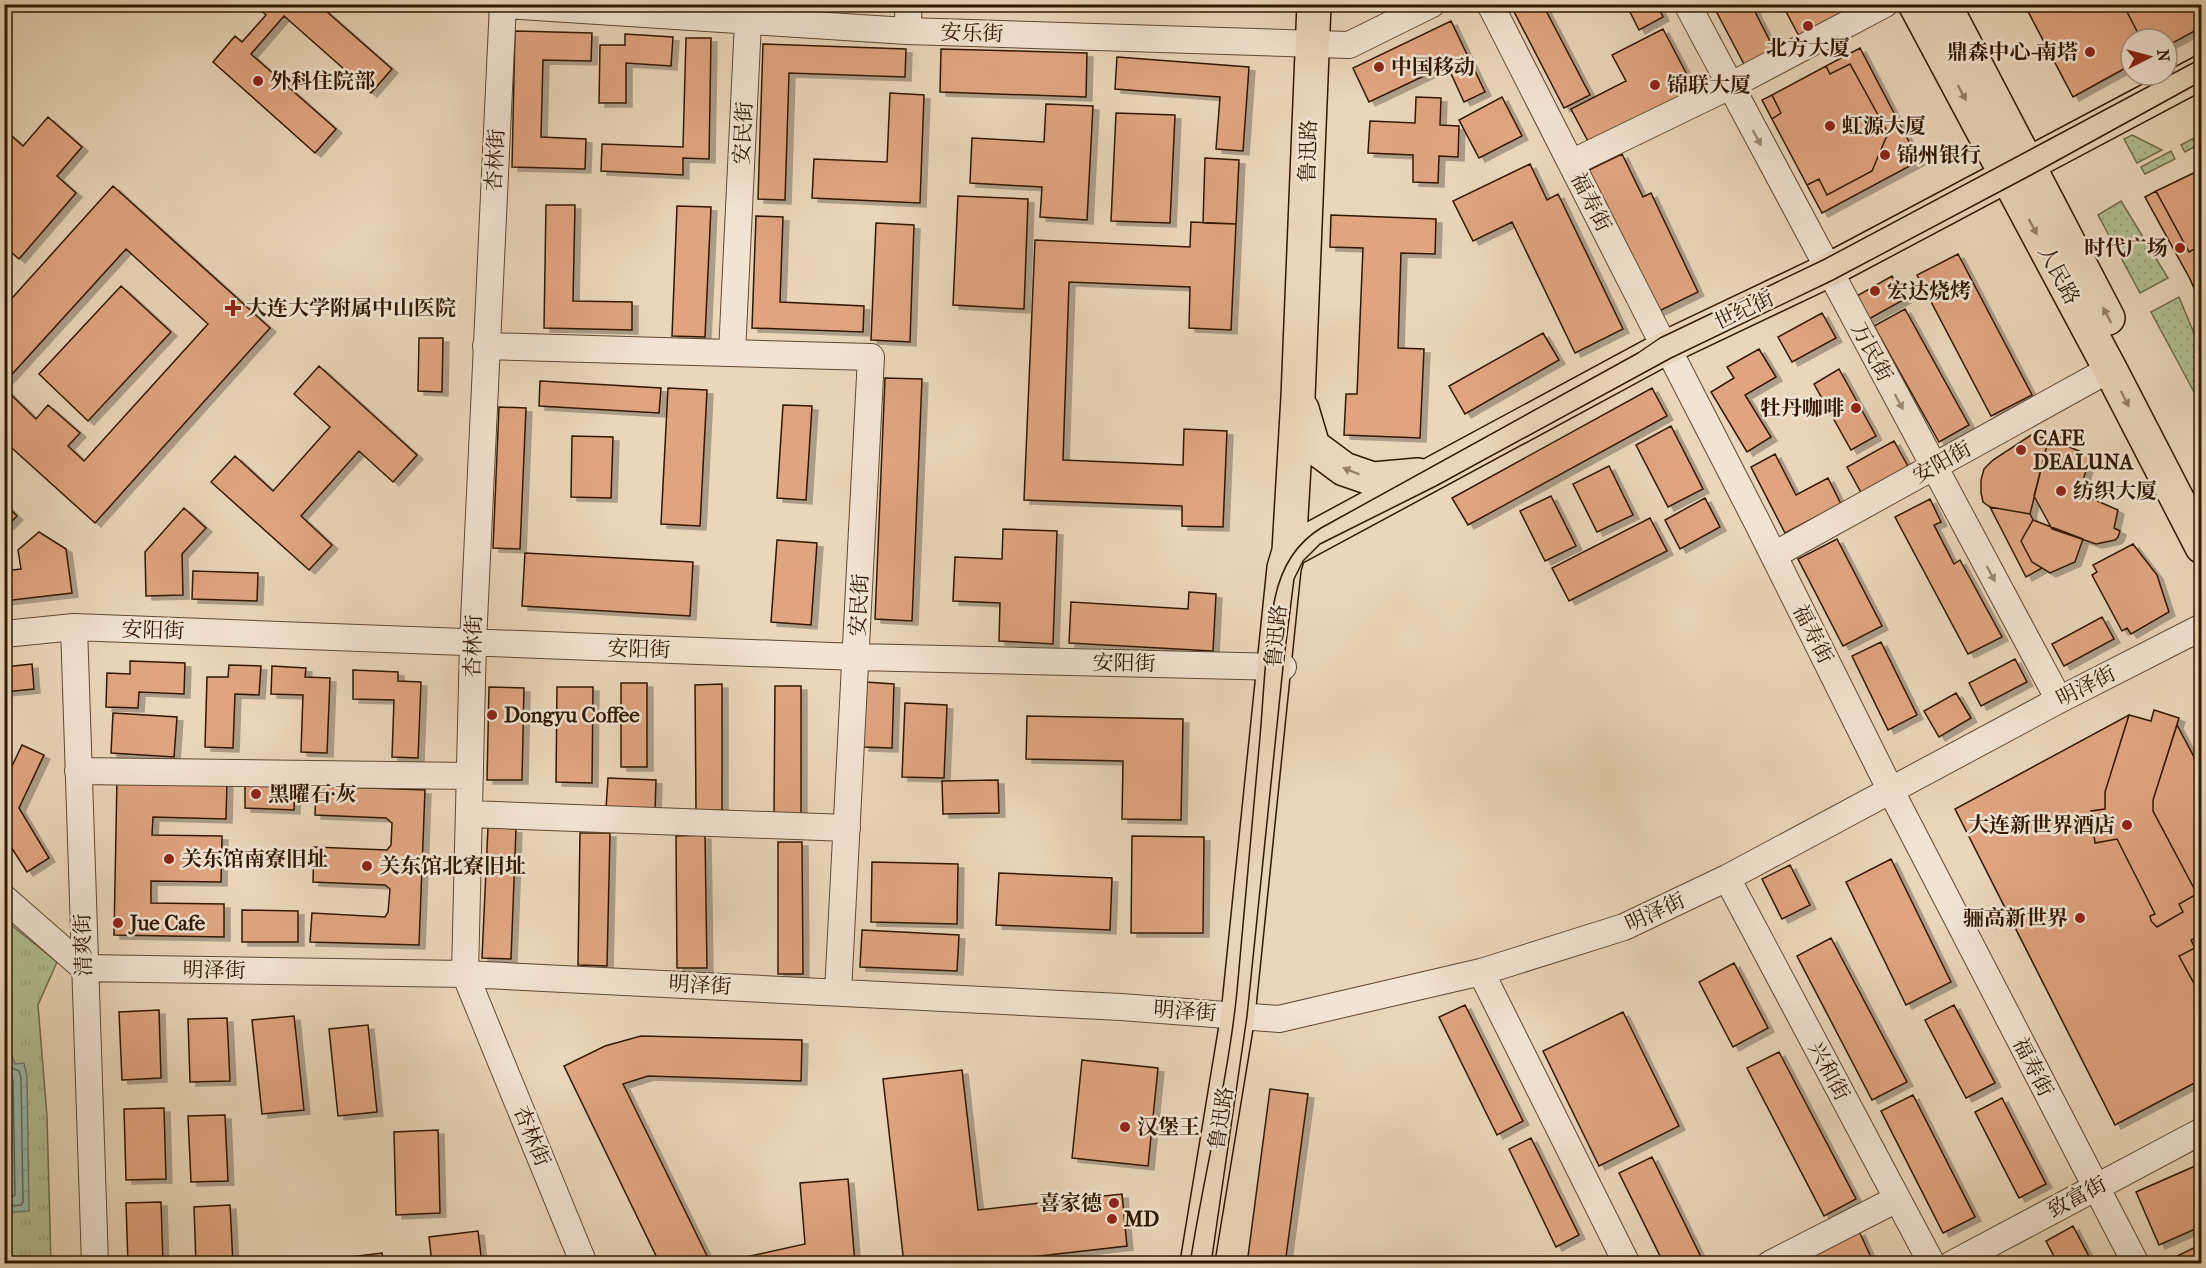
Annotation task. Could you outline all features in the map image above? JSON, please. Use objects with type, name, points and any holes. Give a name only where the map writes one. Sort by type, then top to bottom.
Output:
[{"type":"main road","name":"鲁迅路","points":[[1197,1263],[1238,1015],[1278,666],[1284,568],[1289,551],[1298,396],[1314,4]]},
{"type":"main road","name":"人民路","points":[[1916,4],[2017,170],[2202,498]]},
{"type":"main road","name":"人民路","points":[[1944,4],[2017,170],[2110,369],[2202,547]]},
{"type":"main road","name":"世纪街","points":[[1289,551],[1667,347],[1829,270],[2202,72]]},
{"type":"main road","points":[[1298,396],[1313,446],[1344,469],[1373,479],[1429,474]]},
{"type":"street","points":[[907,31],[909,4]]},
{"type":"street","name":"安乐街","points":[[503,5],[738,15],[907,31],[1349,45],[1432,4]]},
{"type":"street","name":"福寿街","points":[[1490,4],[1660,338],[1667,347],[1774,555],[1891,791],[2136,1263]]},
{"type":"street","name":"万民街","points":[[1687,4],[2059,700]]},
{"type":"street","points":[[1571,163],[1730,86],[1885,4]]},
{"type":"street","name":"杏林街","points":[[503,5],[473,642],[465,974],[584,1263]]},
{"type":"street","name":"安民街","points":[[732,352],[738,15]]},
{"type":"street","name":"安民街","points":[[486,346],[871,357],[838,992]]},
{"type":"street","name":"安阳街","points":[[1774,555],[2110,369]]},
{"type":"street","name":"安阳街","points":[[4,634],[74,627],[856,657],[1278,666]]},
{"type":"street","name":"清爽街","points":[[74,627],[95,1263]]},
{"type":"street","name":"明泽街","points":[[84,968],[465,974],[1121,1006],[1280,1019],[1480,972],[1624,927],[1727,878],[2059,700],[2202,627]]},
{"type":"street","points":[[78,771],[470,776]]},
{"type":"street","points":[[469,814],[847,828]]},
{"type":"street","name":"兴和街","points":[[1727,878],[1932,1263]]},
{"type":"street","points":[[4,898],[84,968]]},
{"type":"street","points":[[1480,972],[1627,1263]]},
{"type":"street","name":"致富街","points":[[1952,1263],[2202,1131]]},
{"type":"street","points":[[1770,1263],[1897,1199]]},
{"type":"green space","points":[[2201,134],[2201,143],[2185,152],[2181,145]]},
{"type":"green space","points":[[2132,135],[2162,150],[2137,163],[2124,139]]},
{"type":"green space","points":[[2171,151],[2175,159],[2145,174],[2141,167]]},
{"type":"green space","points":[[2121,201],[2168,278],[2140,293],[2098,215]]},
{"type":"green space","points":[[2179,297],[2201,350],[2201,405],[2151,312]]},
{"type":"green space","points":[[4,919],[57,962],[38,1005],[47,1116],[51,1263],[5,1263]]},
{"type":"water","points":[[4,1043],[9,1047],[15,1064],[24,1063],[27,1077],[29,1211],[14,1212],[5,1218]]},
{"type":"water","points":[[5,1249],[15,1257],[30,1258],[30,1263],[5,1263]]},
{"type":"building","name":"外科住院部","points":[[254,4],[318,4],[392,69],[371,93],[284,16],[251,54],[336,129],[315,153],[213,62],[235,36],[242,42],[266,15]]},
{"type":"building","points":[[1510,4],[1544,4],[1590,95],[1564,108]]},
{"type":"building","points":[[1626,4],[1657,4],[1663,17],[1639,30]]},
{"type":"building","points":[[1723,4],[1751,4],[1775,51],[1745,66],[1715,9]]},
{"type":"building","name":"北方大厦","points":[[1782,4],[1833,4],[1843,8],[1846,13],[1800,38]]},
{"type":"building","name":"鼎森中心-南塔","points":[[2024,4],[2123,4],[2135,27],[2119,27],[2119,72],[2073,97]]},
{"type":"building","points":[[2123,4],[2191,4],[2202,27],[2179,39],[2179,27],[2135,27]]},
{"type":"building","points":[[2191,4],[2202,4],[2202,24]]},
{"type":"building","points":[[1451,21],[1485,92],[1464,102],[1447,65],[1369,102],[1353,68]]},
{"type":"building","name":"锦联大厦","points":[[1663,29],[1695,90],[1590,145],[1571,109],[1626,81],[1612,55]]},
{"type":"building","points":[[515,31],[592,33],[591,61],[543,60],[541,137],[586,139],[585,169],[512,167]]},
{"type":"building","points":[[625,34],[673,37],[671,66],[626,63],[626,103],[599,103],[600,45],[625,45]]},
{"type":"building","points":[[686,38],[711,38],[709,159],[683,158],[683,175],[601,171],[602,144],[683,147]]},
{"type":"building","points":[[763,44],[906,49],[905,77],[789,73],[785,200],[758,199]]},
{"type":"building","points":[[1860,48],[1919,161],[1822,213],[1807,185],[1819,179],[1827,195],[1872,171],[1888,133],[1850,64],[1830,74],[1826,66]]},
{"type":"building","points":[[941,49],[1087,53],[1086,97],[940,92]]},
{"type":"building","points":[[1117,57],[1249,67],[1243,151],[1216,149],[1220,97],[1115,89]]},
{"type":"building","name":"虹源大厦","points":[[1850,64],[1888,133],[1872,171],[1827,195],[1819,179],[1807,185],[1772,119],[1781,113],[1772,95],[1826,66],[1830,74]]},
{"type":"building","points":[[890,93],[924,95],[920,203],[812,198],[814,159],[887,162]]},
{"type":"building","points":[[1772,95],[1781,113],[1772,119],[1762,100]]},
{"type":"building","points":[[1416,97],[1441,98],[1440,125],[1459,126],[1458,157],[1439,156],[1438,183],[1413,182],[1413,155],[1368,153],[1370,121],[1415,123]]},
{"type":"building","points":[[1502,97],[1522,136],[1479,158],[1459,120]]},
{"type":"building","points":[[1046,104],[1093,106],[1087,220],[1040,217],[1042,187],[970,183],[972,138],[1044,142]]},
{"type":"building","points":[[1116,113],[1175,115],[1170,223],[1111,221]]},
{"type":"building","points":[[48,117],[82,147],[57,176],[76,193],[19,259],[4,246],[4,135],[7,132],[23,146]]},
{"type":"building","points":[[1622,154],[1643,197],[1651,193],[1698,292],[1657,312],[1589,170]]},
{"type":"building","points":[[1205,158],[1239,160],[1236,224],[1203,223]]},
{"type":"building","points":[[1530,164],[1547,200],[1558,194],[1623,329],[1575,353],[1512,222],[1473,241],[1453,201]]},
{"type":"building","points":[[2202,169],[2202,245],[2189,252],[2156,191]]},
{"type":"building","points":[[113,186],[270,328],[95,523],[4,441],[4,388],[36,419],[48,405],[80,433],[68,446],[84,461],[208,324],[126,249],[4,383],[4,307]]},
{"type":"building","name":"时代广场","points":[[2156,191],[2189,252],[2202,245],[2202,307],[2190,279],[2145,197]]},
{"type":"building","points":[[958,196],[1028,199],[1024,309],[953,305]]},
{"type":"building","points":[[546,205],[575,205],[573,301],[632,302],[632,330],[544,328]]},
{"type":"building","points":[[677,206],[711,207],[705,337],[672,336]]},
{"type":"building","points":[[1331,215],[1436,219],[1435,254],[1401,253],[1398,348],[1424,349],[1420,438],[1344,435],[1346,394],[1357,394],[1363,248],[1330,247]]},
{"type":"building","points":[[756,216],[783,217],[780,302],[864,306],[863,332],[752,328]]},
{"type":"building","points":[[1191,222],[1236,224],[1231,330],[1189,328],[1190,287],[1069,282],[1063,460],[1183,465],[1184,429],[1227,431],[1223,527],[1182,526],[1182,506],[1024,500],[1035,240],[1190,247]]},
{"type":"building","points":[[876,223],[914,225],[910,342],[871,340]]},
{"type":"building","points":[[1958,254],[2032,395],[1991,416],[1917,275]]},
{"type":"building","points":[[1892,276],[1905,299],[1867,320],[1855,297]]},
{"type":"building","points":[[121,286],[171,332],[88,421],[39,374]]},
{"type":"building","points":[[1905,309],[1969,425],[1939,442],[1874,326]]},
{"type":"building","points":[[1822,313],[1836,338],[1792,362],[1778,337]]},
{"type":"building","points":[[1543,333],[1559,360],[1465,414],[1449,386]]},
{"type":"building","points":[[419,338],[443,338],[442,392],[418,391]]},
{"type":"building","points":[[1759,349],[1776,377],[1745,395],[1771,437],[1747,452],[1711,392],[1734,378],[1727,367]]},
{"type":"building","points":[[319,366],[417,455],[393,482],[359,451],[301,516],[332,545],[309,570],[211,482],[235,456],[273,491],[330,427],[294,394]]},
{"type":"building","points":[[1839,369],[1876,436],[1851,450],[1814,384]]},
{"type":"building","points":[[885,378],[922,379],[912,621],[875,619]]},
{"type":"building","points":[[540,381],[661,388],[659,413],[539,406]]},
{"type":"building","points":[[668,388],[707,390],[700,526],[661,524]]},
{"type":"building","points":[[1652,388],[1667,416],[1468,525],[1452,498]]},
{"type":"building","points":[[783,405],[812,406],[806,500],[777,498]]},
{"type":"building","points":[[499,407],[526,408],[520,549],[493,548]]},
{"type":"building","points":[[1671,426],[1703,489],[1668,507],[1636,445]]},
{"type":"building","points":[[2031,435],[2052,440],[2047,445],[2030,514],[1990,507],[1983,502],[1981,493],[1984,469],[1993,460]]},
{"type":"building","points":[[572,436],[613,437],[611,498],[571,497]]},
{"type":"building","name":"纺织大厦","points":[[2065,436],[2070,438],[2067,446],[2091,456],[2084,477],[2088,495],[2118,510],[2114,528],[2120,531],[2115,540],[2096,544],[2052,529],[2034,496],[2047,445],[2052,440]]},
{"type":"building","points":[[1894,441],[1910,470],[1863,496],[1847,467]]},
{"type":"building","points":[[1775,454],[1796,495],[1828,478],[1841,504],[1785,533],[1751,467]]},
{"type":"building","points":[[1609,466],[1633,515],[1597,532],[1573,484]]},
{"type":"building","points":[[1551,496],[1576,546],[1545,561],[1520,511]]},
{"type":"building","points":[[1705,498],[1720,527],[1680,549],[1665,520]]},
{"type":"building","points":[[1930,499],[1941,522],[1934,525],[1954,564],[1960,560],[2002,637],[1968,654],[1895,517]]},
{"type":"building","points":[[4,503],[17,516],[4,529]]},
{"type":"building","points":[[1990,507],[2030,514],[2033,520],[2021,541],[2032,562],[2042,568],[2026,577]]},
{"type":"building","points":[[184,508],[206,528],[182,554],[183,595],[146,596],[145,552]]},
{"type":"building","points":[[1650,518],[1667,551],[1569,601],[1552,568]]},
{"type":"building","points":[[2033,520],[2083,539],[2075,562],[2050,573],[2032,562],[2021,541]]},
{"type":"building","points":[[1003,529],[1057,531],[1053,644],[999,641],[1000,603],[953,601],[955,557],[1002,559]]},
{"type":"building","points":[[39,532],[66,549],[72,593],[4,601],[4,571],[21,569],[18,550]]},
{"type":"building","points":[[1837,539],[1882,626],[1843,646],[1798,559]]},
{"type":"building","points":[[777,540],[817,543],[811,625],[771,622]]},
{"type":"building","points":[[2133,544],[2157,575],[2169,612],[2131,634],[2127,628],[2122,631],[2092,575],[2097,572],[2093,565]]},
{"type":"building","points":[[525,553],[693,562],[690,616],[522,606]]},
{"type":"building","points":[[193,571],[258,573],[257,601],[192,599]]},
{"type":"building","points":[[1189,592],[1216,594],[1213,651],[1069,643],[1071,602],[1188,609]]},
{"type":"building","points":[[2102,617],[2114,639],[2064,666],[2052,644]]},
{"type":"building","points":[[1881,642],[1917,715],[1888,730],[1852,656]]},
{"type":"building","points":[[2015,659],[2027,682],[1981,706],[1969,683]]},
{"type":"building","points":[[130,661],[185,663],[184,694],[139,692],[138,708],[106,707],[107,673],[130,674]]},
{"type":"building","points":[[32,664],[34,689],[4,692],[4,667]]},
{"type":"building","points":[[229,665],[261,666],[259,695],[235,694],[233,748],[205,747],[207,677],[228,677]]},
{"type":"building","points":[[272,666],[306,668],[305,677],[330,678],[327,753],[301,752],[303,695],[271,694]]},
{"type":"building","points":[[353,670],[398,672],[398,681],[421,682],[418,758],[392,757],[394,700],[353,699]]},
{"type":"building","points":[[865,682],[894,684],[892,748],[863,747]]},
{"type":"building","points":[[621,683],[647,683],[647,767],[621,767]]},
{"type":"building","points":[[722,684],[722,810],[696,811],[695,685]]},
{"type":"building","points":[[775,686],[801,686],[801,816],[774,816]]},
{"type":"building","points":[[489,687],[524,688],[522,780],[487,780]]},
{"type":"building","points":[[557,687],[593,687],[592,783],[556,782]]},
{"type":"building","points":[[1956,693],[1971,718],[1939,737],[1924,711]]},
{"type":"building","points":[[905,703],[947,705],[944,778],[902,777]]},
{"type":"building","name":"大连新世界酒店","points":[[2154,710],[2179,718],[2153,800],[2153,811],[2197,894],[2179,904],[2183,912],[2157,927],[2151,921],[2150,916],[2155,914],[2117,839],[2095,843],[2091,811],[2105,809],[2105,792],[2129,715],[2151,721]]},
{"type":"building","points":[[113,713],[177,717],[174,757],[111,753]]},
{"type":"building","name":"骊高新世界","points":[[2129,715],[2105,792],[2105,809],[2091,811],[2095,843],[2117,839],[2155,914],[2150,916],[2151,921],[2157,927],[2183,912],[2179,904],[2197,894],[2153,811],[2153,800],[2177,725],[2202,772],[2202,935],[2191,940],[2195,948],[2179,956],[2202,998],[2202,1079],[2115,1125],[1955,809]]},
{"type":"building","points":[[1027,716],[1183,719],[1181,820],[1122,819],[1123,761],[1026,759]]},
{"type":"building","points":[[22,745],[44,755],[19,808],[49,858],[27,872],[4,836],[4,783]]},
{"type":"building","name":"关东馆南寮旧址","points":[[117,778],[227,780],[226,819],[153,817],[152,835],[222,836],[221,882],[151,881],[151,903],[224,904],[224,937],[114,935]]},
{"type":"building","points":[[608,778],[656,780],[655,811],[606,809]]},
{"type":"building","points":[[245,780],[295,782],[294,810],[245,808]]},
{"type":"building","points":[[998,780],[999,813],[943,814],[942,781]]},
{"type":"building","name":"关东馆北寮旧址","points":[[316,786],[425,790],[419,945],[310,942],[312,913],[385,917],[388,912],[390,889],[385,885],[313,882],[314,847],[387,850],[391,845],[392,823],[386,818],[315,815]]},
{"type":"building","points":[[488,827],[516,829],[511,959],[482,958]]},
{"type":"building","points":[[580,833],[610,833],[607,966],[578,965]]},
{"type":"building","points":[[705,835],[707,968],[677,968],[676,836]]},
{"type":"building","points":[[1132,836],[1204,837],[1203,933],[1131,933]]},
{"type":"building","points":[[778,842],[802,842],[803,974],[778,974]]},
{"type":"building","points":[[1891,859],[1951,982],[1906,1005],[1846,882]]},
{"type":"building","points":[[872,862],[958,864],[957,924],[871,922]]},
{"type":"building","points":[[1790,865],[1810,905],[1782,919],[1762,879]]},
{"type":"building","points":[[999,873],[1112,878],[1110,930],[996,925]]},
{"type":"building","points":[[242,910],[298,911],[298,942],[242,942]]},
{"type":"building","points":[[862,930],[959,935],[957,971],[860,967]]},
{"type":"building","points":[[2202,935],[2202,998],[2179,956],[2195,948],[2191,940]]},
{"type":"building","points":[[1831,938],[1907,1082],[1872,1100],[1797,956]]},
{"type":"building","points":[[1734,963],[1768,1028],[1733,1047],[1699,982]]},
{"type":"building","points":[[1465,1005],[1523,1121],[1497,1135],[1439,1017]]},
{"type":"building","points":[[1954,1005],[1995,1083],[1966,1098],[1925,1020]]},
{"type":"building","points":[[159,1010],[161,1078],[122,1080],[119,1012]]},
{"type":"building","points":[[1623,1012],[1679,1126],[1599,1166],[1543,1051]]},
{"type":"building","points":[[294,1016],[304,1110],[262,1114],[252,1020]]},
{"type":"building","points":[[227,1018],[230,1081],[190,1082],[188,1019]]},
{"type":"building","points":[[368,1025],[377,1112],[338,1116],[329,1029]]},
{"type":"building","points":[[641,1036],[802,1040],[801,1081],[648,1076],[623,1084],[711,1264],[660,1264],[564,1066],[605,1046]]},
{"type":"building","points":[[1779,1052],[1856,1199],[1824,1216],[1747,1068]]},
{"type":"building","points":[[1082,1060],[1158,1068],[1148,1166],[1072,1158]]},
{"type":"building","points":[[962,1070],[978,1210],[1122,1194],[1127,1246],[971,1264],[904,1264],[883,1079]]},
{"type":"building","points":[[1270,1089],[1308,1094],[1285,1264],[1247,1264]]},
{"type":"building","points":[[1913,1095],[1975,1217],[1943,1233],[1881,1111]]},
{"type":"building","points":[[2002,1098],[2046,1184],[2019,1198],[1975,1112]]},
{"type":"building","points":[[164,1108],[166,1179],[126,1180],[124,1109]]},
{"type":"building","points":[[225,1115],[228,1181],[191,1182],[188,1116]]},
{"type":"building","points":[[438,1130],[440,1213],[396,1215],[394,1132]]},
{"type":"building","points":[[1531,1138],[1579,1235],[1556,1247],[1509,1149]]},
{"type":"building","points":[[1652,1157],[1702,1259],[1693,1264],[1664,1264],[1619,1173]]},
{"type":"building","points":[[2202,1163],[2202,1226],[2159,1245],[2136,1192]]},
{"type":"building","points":[[848,1179],[855,1264],[714,1264],[805,1244],[800,1183]]},
{"type":"building","points":[[161,1202],[163,1264],[128,1264],[126,1203]]},
{"type":"building","points":[[230,1205],[233,1264],[196,1264],[194,1207]]},
{"type":"building","points":[[2073,1226],[2093,1264],[2058,1264],[2046,1241]]},
{"type":"building","points":[[478,1231],[482,1264],[432,1264],[429,1237]]},
{"type":"building","points":[[1859,1231],[1874,1264],[1795,1264]]},
{"type":"building","points":[[2202,1244],[2202,1264],[2176,1264],[2173,1258]]},
{"type":"building","points":[[382,1253],[384,1264],[343,1264],[342,1258]]},
{"type":"tram line","points":[[1190,1264],[1233,1025],[1269,632],[1278,587],[1290,558],[1312,534],[1321,528],[1638,353],[1660,338],[1823,260],[2202,58]]},
{"type":"tram line","points":[[1211,1264],[1247,1016],[1294,579],[1303,561],[1320,544],[1436,486],[1671,358],[1833,280],[2202,81]]},
{"type":"place","name":"北方大厦","points":[[1808,26]]},
{"type":"place","name":"鼎森中心-南塔","points":[[2090,52]]},
{"type":"place","name":"中国移动","points":[[1379,67]]},
{"type":"place","name":"外科住院部","points":[[258,81]]},
{"type":"place","name":"锦联大厦","points":[[1655,85]]},
{"type":"place","name":"虹源大厦","points":[[1830,126]]},
{"type":"place","name":"锦州银行","points":[[1885,155]]},
{"type":"place","name":"时代广场","points":[[2180,248]]},
{"type":"place","name":"宏达烧烤","points":[[1875,291]]},
{"type":"place","name":"大连大学附属中山医院","points":[[233,308]]},
{"type":"place","name":"牡丹咖啡","points":[[1856,408]]},
{"type":"place","name":"CAFE DEALUNA","points":[[2021,450]]},
{"type":"place","name":"纺织大厦","points":[[2061,491]]},
{"type":"place","name":"Dongyu Coffee","points":[[492,715]]},
{"type":"place","name":"黑曜石·灰","points":[[256,794]]},
{"type":"place","name":"大连新世界酒店","points":[[2127,825]]},
{"type":"place","name":"关东馆南寮旧址","points":[[169,859]]},
{"type":"place","name":"关东馆北寮旧址","points":[[367,866]]},
{"type":"place","name":"骊高新世界","points":[[2080,918]]},
{"type":"place","name":"Jue Cafe","points":[[118,923]]},
{"type":"place","name":"汉堡王","points":[[1125,1127]]},
{"type":"place","name":"喜家德","points":[[1114,1203]]},
{"type":"place","name":"MD","points":[[1112,1219]]}]
